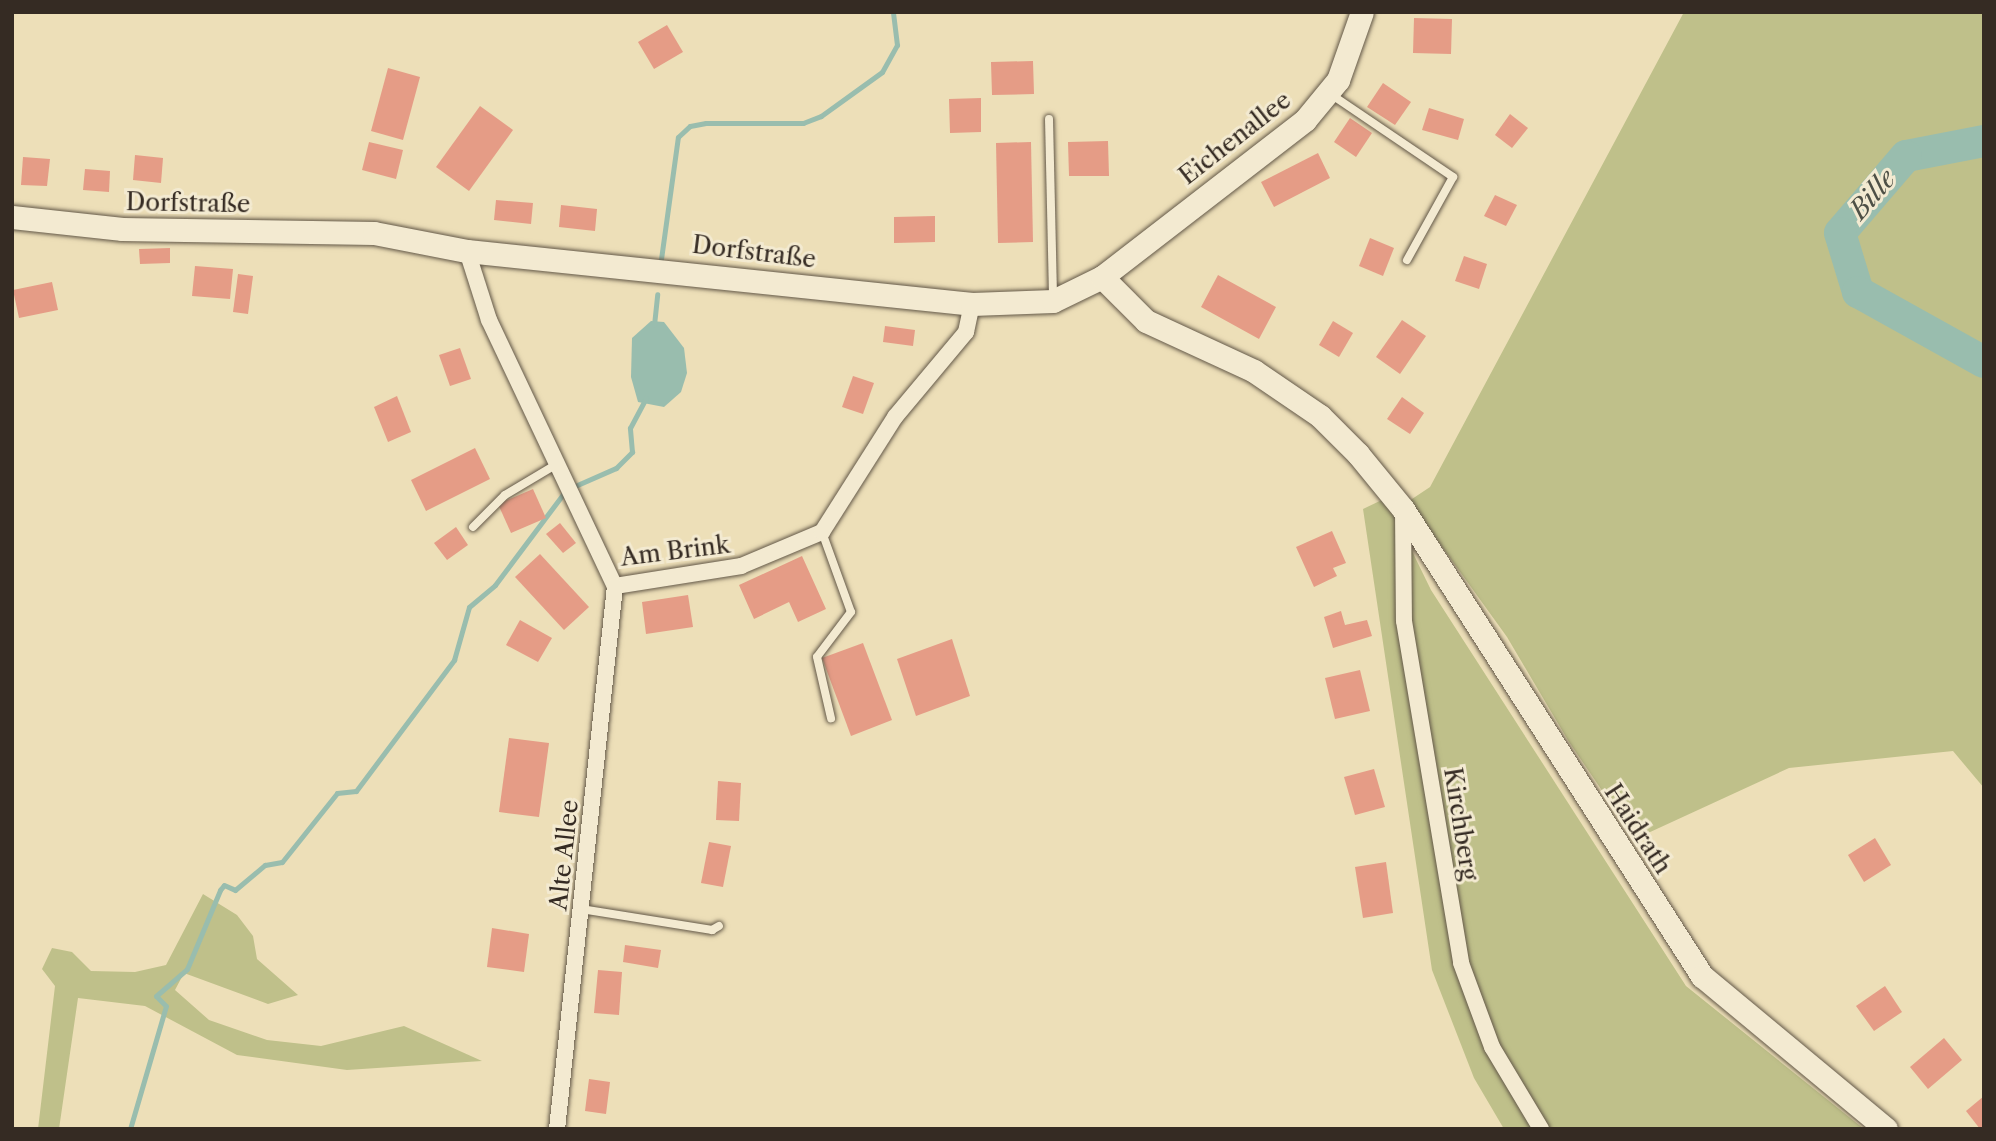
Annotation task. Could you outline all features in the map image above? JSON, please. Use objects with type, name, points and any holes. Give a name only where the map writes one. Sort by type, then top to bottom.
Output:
[{"type":"street","name":"Eichenallee","points":[[1102,277],[1305,120],[1329,93],[1349,56],[1362,12]]},
{"type":"street","name":"Dorfstraße","points":[[12,217],[122,229],[374,233],[467,251],[972,304],[1053,301],[1102,277]]},
{"type":"street","name":"Am Brink","points":[[467,251],[489,320],[615,586],[741,566],[822,532]]},
{"type":"street","points":[[1102,277],[1146,321],[1254,371],[1320,416],[1403,509]]},
{"type":"street","points":[[822,532],[895,417],[966,332],[972,304]]},
{"type":"street","name":"Kirchberg","points":[[1403,509],[1404,621],[1461,963],[1492,1047],[1541,1129]]},
{"type":"street","name":"Haidrath","points":[[1403,509],[1702,976],[1885,1129]]},
{"type":"street","name":"Alte Allee","points":[[557,1129],[615,586]]},
{"type":"lane","points":[[1329,93],[1454,179],[1407,261]]},
{"type":"lane","points":[[1049,119],[1053,301]]},
{"type":"lane","points":[[473,527],[505,495],[557,464]]},
{"type":"lane","points":[[822,532],[851,612],[817,657],[831,718]]},
{"type":"lane","points":[[581,909],[712,930],[719,926]]},
{"type":"green space","points":[[1684,12],[1984,12],[1984,788],[1953,751],[1789,768],[1635,839],[1569,742],[1507,637],[1409,501],[1430,487]]},
{"type":"green space","points":[[1386,498],[1431,590],[1686,986],[1864,1129],[1504,1129],[1474,1078],[1432,970],[1363,509]]},
{"type":"green space","points":[[203,894],[237,915],[253,936],[257,959],[298,995],[268,1004],[184,973],[175,990],[209,1020],[267,1040],[321,1046],[404,1026],[482,1061],[347,1070],[237,1055],[145,1006],[78,998],[59,1129],[38,1129],[55,986],[42,969],[52,948],[72,952],[91,971],[135,972],[166,965]]},
{"type":"shaded area","points":[[651,321],[664,322],[684,348],[687,373],[681,392],[664,407],[638,402],[631,377],[632,338]]},
{"type":"building","points":[[1414,18],[1452,19],[1451,54],[1413,53]]},
{"type":"building","points":[[667,25],[683,52],[654,69],[638,42]]},
{"type":"building","points":[[1033,61],[1034,94],[992,95],[991,62]]},
{"type":"building","points":[[388,68],[420,77],[403,140],[371,131]]},
{"type":"building","points":[[1383,83],[1411,102],[1395,125],[1367,107]]},
{"type":"building","points":[[981,98],[981,132],[950,133],[949,99]]},
{"type":"building","points":[[480,106],[513,130],[469,191],[436,167]]},
{"type":"building","points":[[1429,108],[1464,119],[1458,140],[1422,130]]},
{"type":"building","points":[[1510,114],[1528,128],[1512,148],[1495,135]]},
{"type":"building","points":[[1350,118],[1372,133],[1356,157],[1334,142]]},
{"type":"building","points":[[1108,141],[1109,176],[1069,176],[1068,142]]},
{"type":"building","points":[[369,142],[403,150],[396,179],[362,170]]},
{"type":"building","points":[[1031,142],[1033,242],[998,243],[996,143]]},
{"type":"building","points":[[1318,153],[1330,178],[1274,207],[1261,182]]},
{"type":"building","points":[[135,155],[163,158],[161,183],[133,180]]},
{"type":"building","points":[[23,157],[50,159],[47,186],[21,185]]},
{"type":"building","points":[[85,169],[110,171],[109,192],[83,190]]},
{"type":"building","points":[[1495,195],[1517,205],[1506,226],[1484,216]]},
{"type":"building","points":[[496,200],[533,203],[531,224],[494,220]]},
{"type":"building","points":[[561,205],[597,209],[595,231],[559,227]]},
{"type":"building","points":[[935,216],[935,242],[894,243],[894,217]]},
{"type":"building","points":[[1370,238],[1394,248],[1383,276],[1359,266]]},
{"type":"building","points":[[170,248],[170,263],[140,264],[139,249]]},
{"type":"building","points":[[1464,256],[1487,264],[1479,289],[1455,281]]},
{"type":"building","points":[[195,266],[233,269],[230,299],[192,296]]},
{"type":"building","points":[[238,274],[253,276],[248,314],[233,312]]},
{"type":"building","points":[[1218,275],[1276,307],[1259,339],[1201,307]]},
{"type":"building","points":[[52,282],[58,310],[19,318],[13,290]]},
{"type":"building","points":[[1402,320],[1426,336],[1400,374],[1376,357]]},
{"type":"building","points":[[1333,321],[1353,333],[1339,357],[1319,345]]},
{"type":"building","points":[[885,326],[915,330],[913,346],[883,342]]},
{"type":"building","points":[[460,348],[471,379],[450,386],[439,355]]},
{"type":"building","points":[[853,376],[874,383],[863,414],[842,407]]},
{"type":"building","points":[[397,396],[411,432],[388,442],[374,407]]},
{"type":"building","points":[[1402,397],[1424,413],[1410,434],[1387,419]]},
{"type":"building","points":[[475,448],[490,479],[426,511],[411,480]]},
{"type":"building","points":[[533,489],[546,518],[511,533],[498,504]]},
{"type":"building","points":[[560,523],[576,543],[563,553],[546,534]]},
{"type":"building","points":[[456,527],[468,545],[447,560],[434,543]]},
{"type":"building","points":[[1332,531],[1346,563],[1333,568],[1337,576],[1314,587],[1296,547]]},
{"type":"building","points":[[540,554],[589,607],[564,630],[515,577]]},
{"type":"building","points":[[802,556],[826,609],[798,622],[789,602],[754,619],[739,585]]},
{"type":"building","points":[[688,595],[693,627],[646,634],[642,602]]},
{"type":"building","points":[[1341,611],[1345,625],[1367,620],[1372,636],[1333,648],[1324,617]]},
{"type":"building","points":[[520,620],[552,638],[538,662],[506,645]]},
{"type":"building","points":[[952,639],[970,696],[916,716],[897,659]]},
{"type":"building","points":[[863,643],[892,720],[851,736],[822,658]]},
{"type":"building","points":[[1360,670],[1370,711],[1335,719],[1325,678]]},
{"type":"building","points":[[509,738],[549,743],[539,817],[499,812]]},
{"type":"building","points":[[1374,769],[1385,807],[1355,815],[1344,777]]},
{"type":"building","points":[[718,781],[741,783],[739,821],[716,820]]},
{"type":"building","points":[[1875,838],[1891,865],[1864,882],[1848,855]]},
{"type":"building","points":[[709,842],[731,846],[723,887],[701,883]]},
{"type":"building","points":[[1386,862],[1393,913],[1363,918],[1355,867]]},
{"type":"building","points":[[492,928],[529,934],[524,972],[487,967]]},
{"type":"building","points":[[625,945],[661,950],[658,968],[623,962]]},
{"type":"building","points":[[598,970],[622,972],[619,1015],[594,1013]]},
{"type":"building","points":[[1885,986],[1902,1012],[1874,1031],[1856,1006]]},
{"type":"building","points":[[1944,1038],[1962,1060],[1928,1089],[1910,1067]]},
{"type":"building","points":[[589,1079],[610,1082],[606,1114],[585,1111]]},
{"type":"building","points":[[1984,1096],[1984,1129],[1980,1129],[1966,1111]]},
{"type":"waterway","points":[[661,259],[678,137],[690,126],[706,123],[803,123],[821,116],[882,72],[897,45],[893,12]]},
{"type":"waterway","name":"Bille","points":[[1984,141],[1906,156],[1840,233],[1858,292],[1984,362]]},
{"type":"waterway","points":[[654,325],[657,294]]},
{"type":"waterway","points":[[575,486],[616,468],[632,452],[630,428],[646,398]]},
{"type":"waterway","points":[[130,1129],[166,1006],[156,996],[187,969],[220,890],[224,885],[235,890],[265,865],[282,862],[337,793],[356,791],[454,660],[469,607],[495,585],[563,494]]}]
